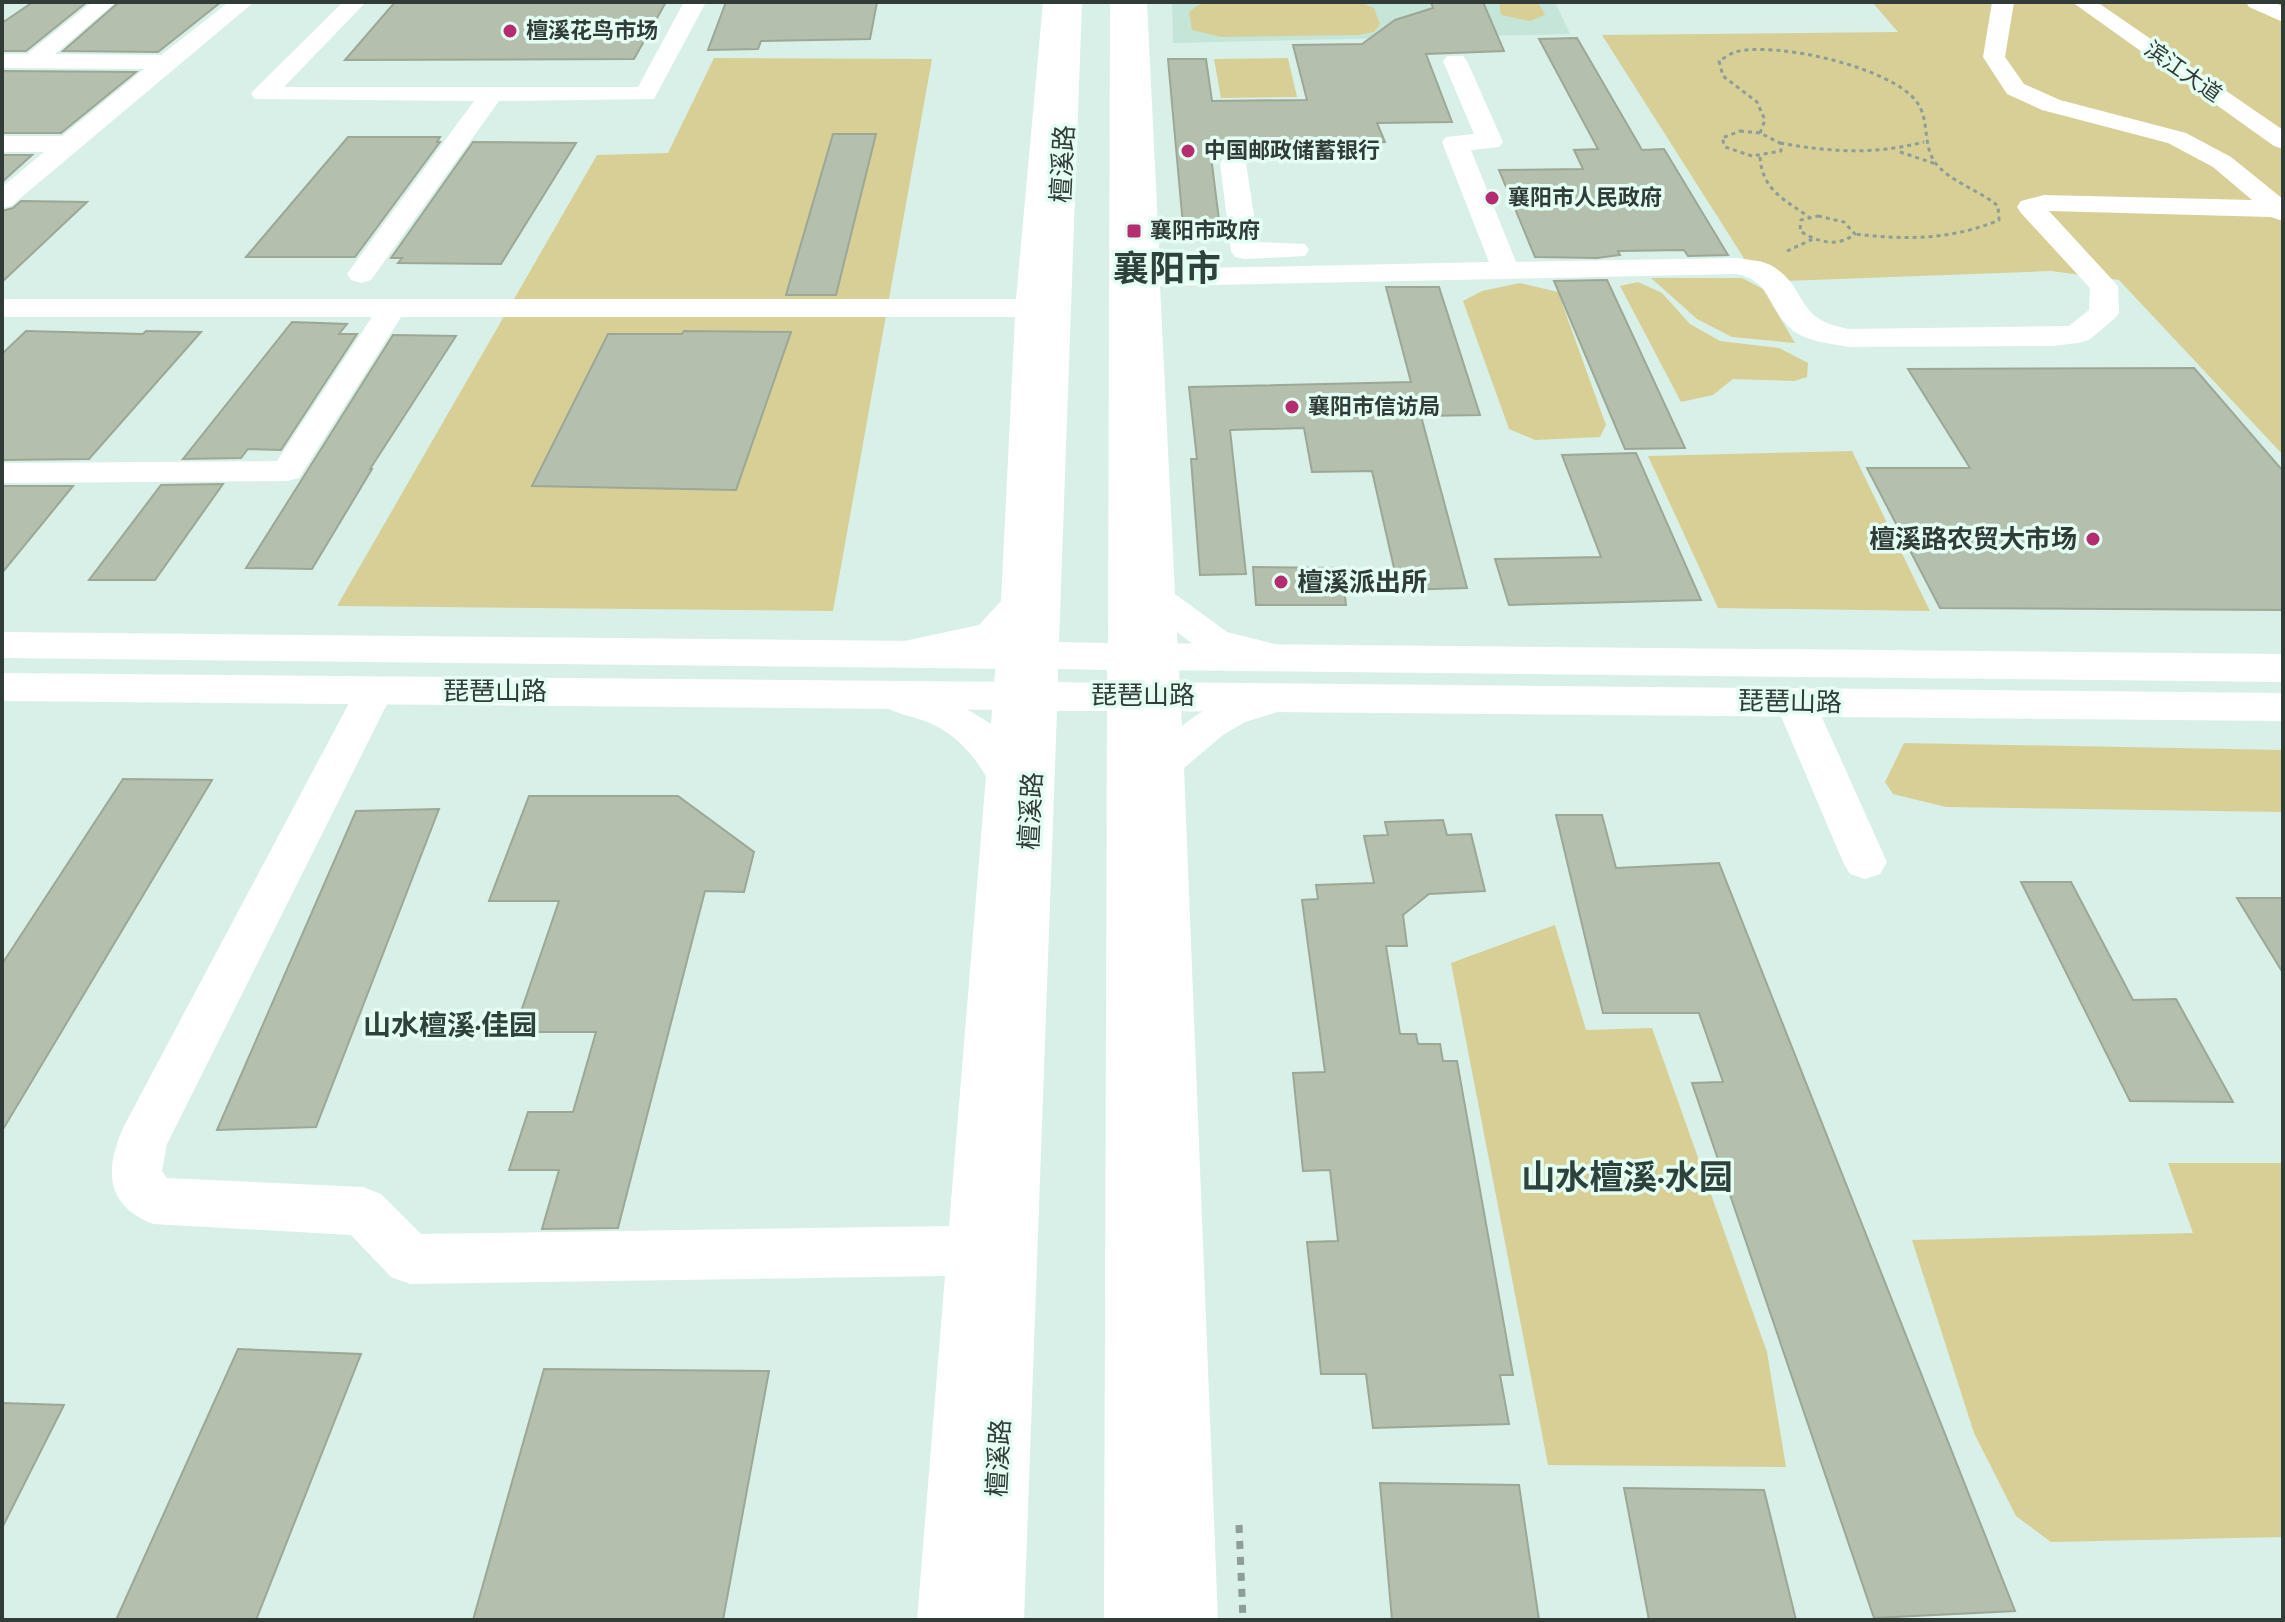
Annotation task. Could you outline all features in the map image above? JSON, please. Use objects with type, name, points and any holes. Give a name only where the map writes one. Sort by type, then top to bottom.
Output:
[{"type":"main road","name":"檀溪路","points":[[991,1620],[1026,674],[1043,308],[1071,2]]},
{"type":"main road","points":[[1121,2],[1134,278],[1144,676],[1137,1620]]},
{"type":"main road","name":"琵琶山路","points":[[2,645],[907,652],[1026,674]]},
{"type":"main road","name":"琵琶山路","points":[[1144,676],[1274,656],[2283,668]]},
{"type":"main road","name":"琵琶山路","points":[[2,687],[891,694],[1026,674],[1144,676],[1283,696],[2283,707]]},
{"type":"street","points":[[32,62],[105,2]]},
{"type":"street","points":[[2,200],[166,62],[243,2]]},
{"type":"street","points":[[355,2],[263,94],[646,94],[695,2]]},
{"type":"street","points":[[948,1620],[1007,775],[1026,674],[1019,604],[1043,308],[1054,2]]},
{"type":"street","points":[[1136,2],[1134,278],[1157,599],[1144,676],[1163,763],[1187,1620]]},
{"type":"street","points":[[2003,2],[1994,57],[2015,89],[2051,105],[2177,138],[2222,162],[2282,210]]},
{"type":"street","name":"滨江大道","points":[[2083,2],[2283,141]]},
{"type":"street","points":[[2257,2],[2283,15]]},
{"type":"street","points":[[2,61],[166,62]]},
{"type":"street","points":[[1455,61],[1490,142],[1455,142],[1502,258]]},
{"type":"street","points":[[361,274],[492,94]]},
{"type":"street","points":[[2,144],[69,144]]},
{"type":"street","points":[[1233,163],[1245,251],[1737,266],[1762,271],[1775,283],[1799,320],[1820,333],[1849,338],[2053,337],[2078,334],[2104,313],[2104,286],[2030,207],[2044,203],[2282,210]]},
{"type":"street","points":[[1134,278],[1502,258]]},
{"type":"street","points":[[2,308],[1043,308]]},
{"type":"street","points":[[2,473],[287,471],[392,308]]},
{"type":"street","points":[[1157,599],[1215,642],[1274,656]]},
{"type":"street","points":[[907,652],[992,634],[1019,604]]},
{"type":"street","points":[[375,690],[142,1142],[135,1177],[153,1200],[363,1211],[410,1259],[974,1251]]},
{"type":"street","points":[[891,694],[951,716],[984,739],[1007,775]]},
{"type":"street","points":[[1163,763],[1209,725],[1231,712],[1283,696]]},
{"type":"street","points":[[1795,702],[1865,862]]},
{"type":"path","points":[[1760,133],[1765,120],[1757,102],[1723,76],[1719,61],[1735,52],[1801,54],[1887,78],[1912,95],[1925,114],[1924,142],[1936,164],[1950,176],[1987,195],[1998,206],[1999,220],[1982,229],[1926,237],[1855,234],[1840,242],[1813,239],[1798,227],[1801,220],[1809,217],[1827,217],[1844,222],[1855,234]]},
{"type":"path","points":[[1780,143],[1782,147],[1776,154],[1760,157],[1731,151],[1725,147],[1722,138],[1732,132],[1760,133],[1780,143],[1854,154],[1895,151],[1924,142]]},
{"type":"path","points":[[1895,151],[1936,164]]},
{"type":"path","points":[[1760,157],[1759,174],[1770,191],[1809,217]]},
{"type":"shaded area","points":[[1172,2],[1555,2],[1570,34],[1173,43]]},
{"type":"shaded area","points":[[1213,2],[1359,2],[1374,8],[1380,24],[1374,32],[1358,35],[1221,37],[1192,30],[1189,12],[1198,5]]},
{"type":"shaded area","points":[[1499,2],[1538,2],[1545,15],[1530,21],[1501,15]]},
{"type":"shaded area","points":[[1872,2],[2283,2],[2283,455],[2119,280],[2051,271],[1759,282],[1602,35],[1898,32]]},
{"type":"shaded area","points":[[714,58],[932,59],[833,611],[337,606],[597,155],[668,153]]},
{"type":"shaded area","points":[[1288,58],[1297,97],[1221,98],[1214,59]]},
{"type":"shaded area","points":[[1651,278],[1742,278],[1763,289],[1795,343],[1732,337],[1697,319]]},
{"type":"shaded area","points":[[1638,282],[1662,293],[1690,324],[1720,341],[1779,348],[1808,363],[1807,377],[1794,381],[1733,379],[1713,395],[1681,402],[1620,286]]},
{"type":"shaded area","points":[[1520,283],[1558,292],[1606,425],[1600,437],[1535,440],[1509,429],[1463,301],[1482,291]]},
{"type":"shaded area","points":[[1852,451],[1930,611],[1718,608],[1648,456]]},
{"type":"shaded area","points":[[1904,743],[2283,750],[2283,812],[1946,807],[1893,794],[1885,782]]},
{"type":"shaded area","points":[[1555,925],[1586,1030],[1652,1028],[1767,1352],[1786,1467],[1548,1465],[1451,963]]},
{"type":"shaded area","points":[[2168,1163],[2283,1163],[2283,1537],[2051,1542],[2016,1516],[1974,1433],[1912,1240],[2193,1233]]},
{"type":"building","points":[[33,2],[87,2],[26,51],[2,51],[2,23]]},
{"type":"building","points":[[119,2],[221,2],[158,52],[63,51]]},
{"type":"building","name":"檀溪花鸟市场","points":[[395,2],[666,2],[634,59],[345,60]]},
{"type":"building","points":[[726,2],[877,2],[870,39],[761,41],[758,49],[708,50]]},
{"type":"building","points":[[1431,2],[1483,2],[1504,51],[1426,54],[1452,122],[1377,123],[1385,142],[1210,148],[1221,236],[1184,236],[1168,59],[1206,59],[1212,101],[1307,100],[1293,45],[1362,44],[1395,20],[1433,8]]},
{"type":"building","points":[[1577,38],[1642,150],[1664,149],[1728,255],[1688,256],[1684,250],[1618,251],[1620,255],[1597,258],[1535,257],[1499,170],[1583,169],[1574,150],[1598,149],[1539,39]]},
{"type":"building","points":[[2,71],[136,72],[61,133],[2,133]]},
{"type":"building","points":[[833,134],[876,134],[836,295],[786,295]]},
{"type":"building","points":[[348,137],[440,137],[437,142],[440,142],[355,257],[246,257]]},
{"type":"building","points":[[473,142],[576,143],[501,264],[398,263],[402,258],[391,258]]},
{"type":"building","points":[[2,155],[32,155],[2,182]]},
{"type":"building","points":[[21,201],[87,202],[2,282],[2,211],[13,208]]},
{"type":"building","points":[[1607,280],[1685,448],[1625,449],[1554,281]]},
{"type":"building","points":[[1386,287],[1439,287],[1480,415],[1421,416],[1467,588],[1399,590],[1372,471],[1312,472],[1304,428],[1230,430],[1246,574],[1200,575],[1191,459],[1197,459],[1189,387],[1411,382]]},
{"type":"building","points":[[292,322],[347,324],[339,334],[357,334],[281,450],[248,449],[241,458],[183,459]]},
{"type":"building","points":[[26,331],[201,332],[89,459],[2,460],[2,354]]},
{"type":"building","points":[[684,331],[791,332],[736,490],[532,486],[608,334],[682,334]]},
{"type":"building","points":[[393,335],[456,336],[370,469],[312,569],[246,568]]},
{"type":"building","name":"檀溪路农贸大市场","points":[[2194,368],[2283,471],[2283,610],[1940,608],[1867,468],[1970,468],[1908,369]]},
{"type":"building","points":[[1636,453],[1701,600],[1509,605],[1495,559],[1601,557],[1562,455]]},
{"type":"building","points":[[223,484],[155,580],[89,580],[161,485]]},
{"type":"building","points":[[2,486],[73,486],[2,573]]},
{"type":"building","points":[[1253,567],[1342,568],[1346,605],[1256,605]]},
{"type":"building","points":[[123,779],[212,780],[2,1131],[2,964]]},
{"type":"building","points":[[529,796],[678,796],[754,852],[744,892],[705,891],[618,1228],[542,1229],[559,1170],[509,1170],[528,1112],[573,1112],[596,1032],[514,1032],[559,901],[489,901]]},
{"type":"building","points":[[439,809],[316,1127],[217,1130],[356,811]]},
{"type":"building","points":[[1556,815],[1602,815],[1616,868],[1719,863],[2015,1611],[1874,1618],[1692,1083],[1723,1082],[1699,1013],[1603,1013]]},
{"type":"building","points":[[1443,820],[1447,835],[1471,834],[1485,891],[1429,894],[1403,915],[1407,946],[1386,946],[1400,1034],[1416,1034],[1418,1044],[1440,1044],[1443,1061],[1457,1061],[1513,1375],[1500,1375],[1509,1424],[1373,1428],[1366,1374],[1321,1374],[1307,1242],[1338,1241],[1330,1170],[1303,1171],[1293,1073],[1325,1072],[1302,900],[1318,899],[1316,885],[1374,883],[1364,836],[1388,835],[1385,822]]},
{"type":"building","points":[[2021,882],[2071,882],[2133,1000],[2176,999],[2233,1102],[2130,1101]]},
{"type":"building","points":[[2237,898],[2283,898],[2283,973]]},
{"type":"building","points":[[238,1349],[361,1354],[256,1620],[116,1620]]},
{"type":"building","points":[[544,1369],[769,1371],[723,1620],[473,1620]]},
{"type":"building","points":[[2,1403],[64,1405],[2,1528]]},
{"type":"building","points":[[1380,1483],[1519,1485],[1539,1620],[1392,1620]]},
{"type":"building","points":[[1624,1488],[1764,1490],[1796,1620],[1649,1620]]},
{"type":"place","name":"檀溪花鸟市场","points":[[510,31]]},
{"type":"place","name":"中国邮政储蓄银行","points":[[1188,151]]},
{"type":"place","name":"襄阳市人民政府","points":[[1492,198]]},
{"type":"place","name":"襄阳市政府","points":[[1134,231]]},
{"type":"place","name":"襄阳市信访局","points":[[1292,407]]},
{"type":"place","name":"檀溪路农贸大市场","points":[[2093,539]]},
{"type":"place","name":"檀溪派出所","points":[[1281,582]]},
{"type":"district","name":"襄阳市","points":[[1167,269]]},
{"type":"district","name":"山水檀溪·佳园","points":[[450,1025]]},
{"type":"district","name":"山水檀溪·水园","points":[[1627,1178]]}]
